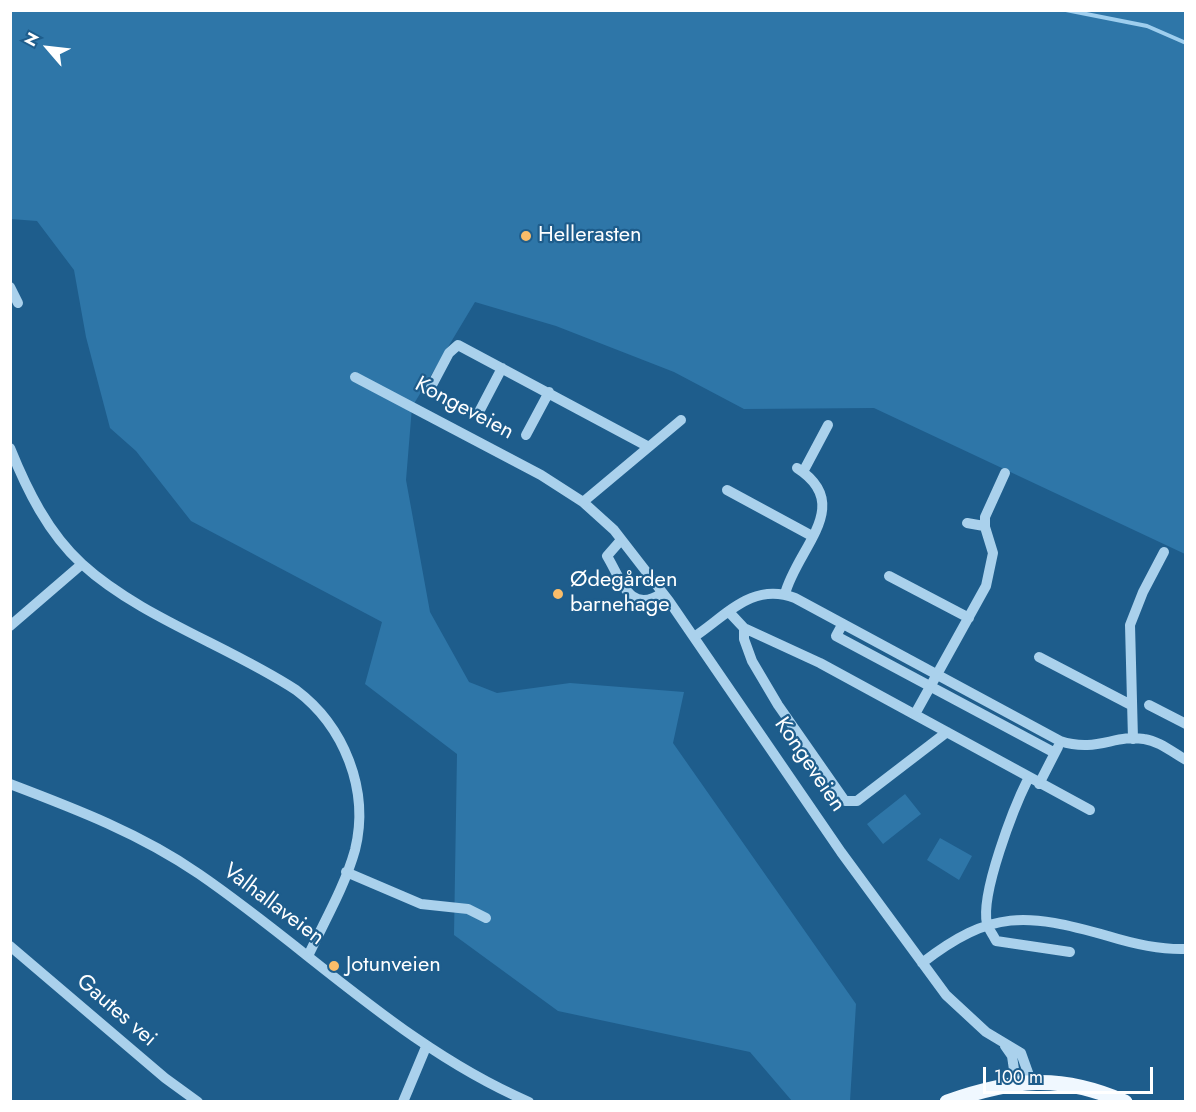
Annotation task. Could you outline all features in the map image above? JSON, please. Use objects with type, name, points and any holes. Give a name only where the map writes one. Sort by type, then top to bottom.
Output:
[{"type":"main road","points":[[946,1101],[1024,1082],[1078,1084],[1125,1101]]},
{"type":"street","points":[[10,287],[18,303]]},
{"type":"street","name":"Kongeveien","points":[[431,387],[449,353],[458,345],[647,446]]},
{"type":"street","name":"Kongeveien","points":[[480,410],[502,368]]},
{"type":"street","name":"Kongeveien","points":[[355,377],[541,475],[583,502],[621,540],[662,593],[841,852],[922,963],[954,1003],[978,1026],[1005,1046],[1023,1055],[1024,1082]]},
{"type":"street","name":"Kongeveien","points":[[526,435],[549,392]]},
{"type":"street","points":[[583,502],[647,446],[681,420]]},
{"type":"street","points":[[785,594],[790,578],[821,519],[824,502],[815,482],[800,470],[828,425]]},
{"type":"street","points":[[10,448],[42,514],[82,564],[128,597],[288,685],[321,713],[344,747],[357,789],[358,830],[346,872],[308,956]]},
{"type":"street","points":[[915,714],[986,586],[992,564],[993,548],[984,526],[990,502],[1005,473]]},
{"type":"street","points":[[727,490],[812,536]]},
{"type":"street","points":[[967,523],[984,526]]},
{"type":"street","points":[[621,540],[607,556],[632,596],[640,602],[650,601],[662,593]]},
{"type":"street","points":[[1133,739],[1130,625],[1143,592],[1164,552]]},
{"type":"street","points":[[10,626],[82,564]]},
{"type":"street","points":[[890,576],[969,618]]},
{"type":"street","points":[[694,638],[746,600],[763,593],[785,594],[1060,741],[1076,747],[1092,747],[1133,739],[1159,744],[1185,760]]},
{"type":"street","points":[[729,612],[744,628],[820,663],[1028,779],[1090,810]]},
{"type":"street","points":[[842,625],[836,636],[1055,753]]},
{"type":"street","points":[[744,628],[744,639],[752,662],[778,705],[845,801],[857,801],[947,732]]},
{"type":"street","points":[[1039,657],[1131,705]]},
{"type":"street","points":[[1149,705],[1185,724]]},
{"type":"street","points":[[1039,784],[1060,741]]},
{"type":"street","points":[[1028,779],[1012,810],[1000,849],[988,902],[987,924],[996,941],[1070,952]]},
{"type":"street","name":"Valhallaveien","points":[[10,784],[98,818],[163,851],[220,888],[426,1047],[486,1082],[529,1101]]},
{"type":"street","points":[[346,872],[421,904],[468,909],[486,918]]},
{"type":"street","points":[[922,963],[951,941],[987,924],[1013,919],[1065,924],[1163,950],[1185,949]]},
{"type":"street","name":"Gautes vei","points":[[10,946],[165,1078],[198,1101]]},
{"type":"street","points":[[403,1101],[426,1047]]},
{"type":"shaded area","points":[[11,11],[1185,11],[1185,554],[874,408],[744,409],[674,372],[556,326],[475,302],[412,407],[406,480],[430,612],[469,682],[497,693],[570,683],[684,692],[673,743],[856,1004],[850,1101],[792,1101],[750,1052],[558,1011],[454,935],[457,754],[365,684],[382,622],[191,521],[136,451],[110,428],[86,337],[74,270],[37,221],[11,219]]},
{"type":"shaded area","points":[[905,794],[921,814],[883,844],[867,824]]},
{"type":"shaded area","points":[[940,838],[972,856],[959,880],[927,860]]},
{"type":"waterway","points":[[957,10],[964,10]]},
{"type":"waterway","points":[[1066,10],[1147,26],[1186,43]]},
{"type":"place","name":"Hellerasten","points":[[526,236]]},
{"type":"place","name":"Ødegården barnehage","points":[[558,594]]},
{"type":"place","name":"Jotunveien","points":[[334,966]]}]
